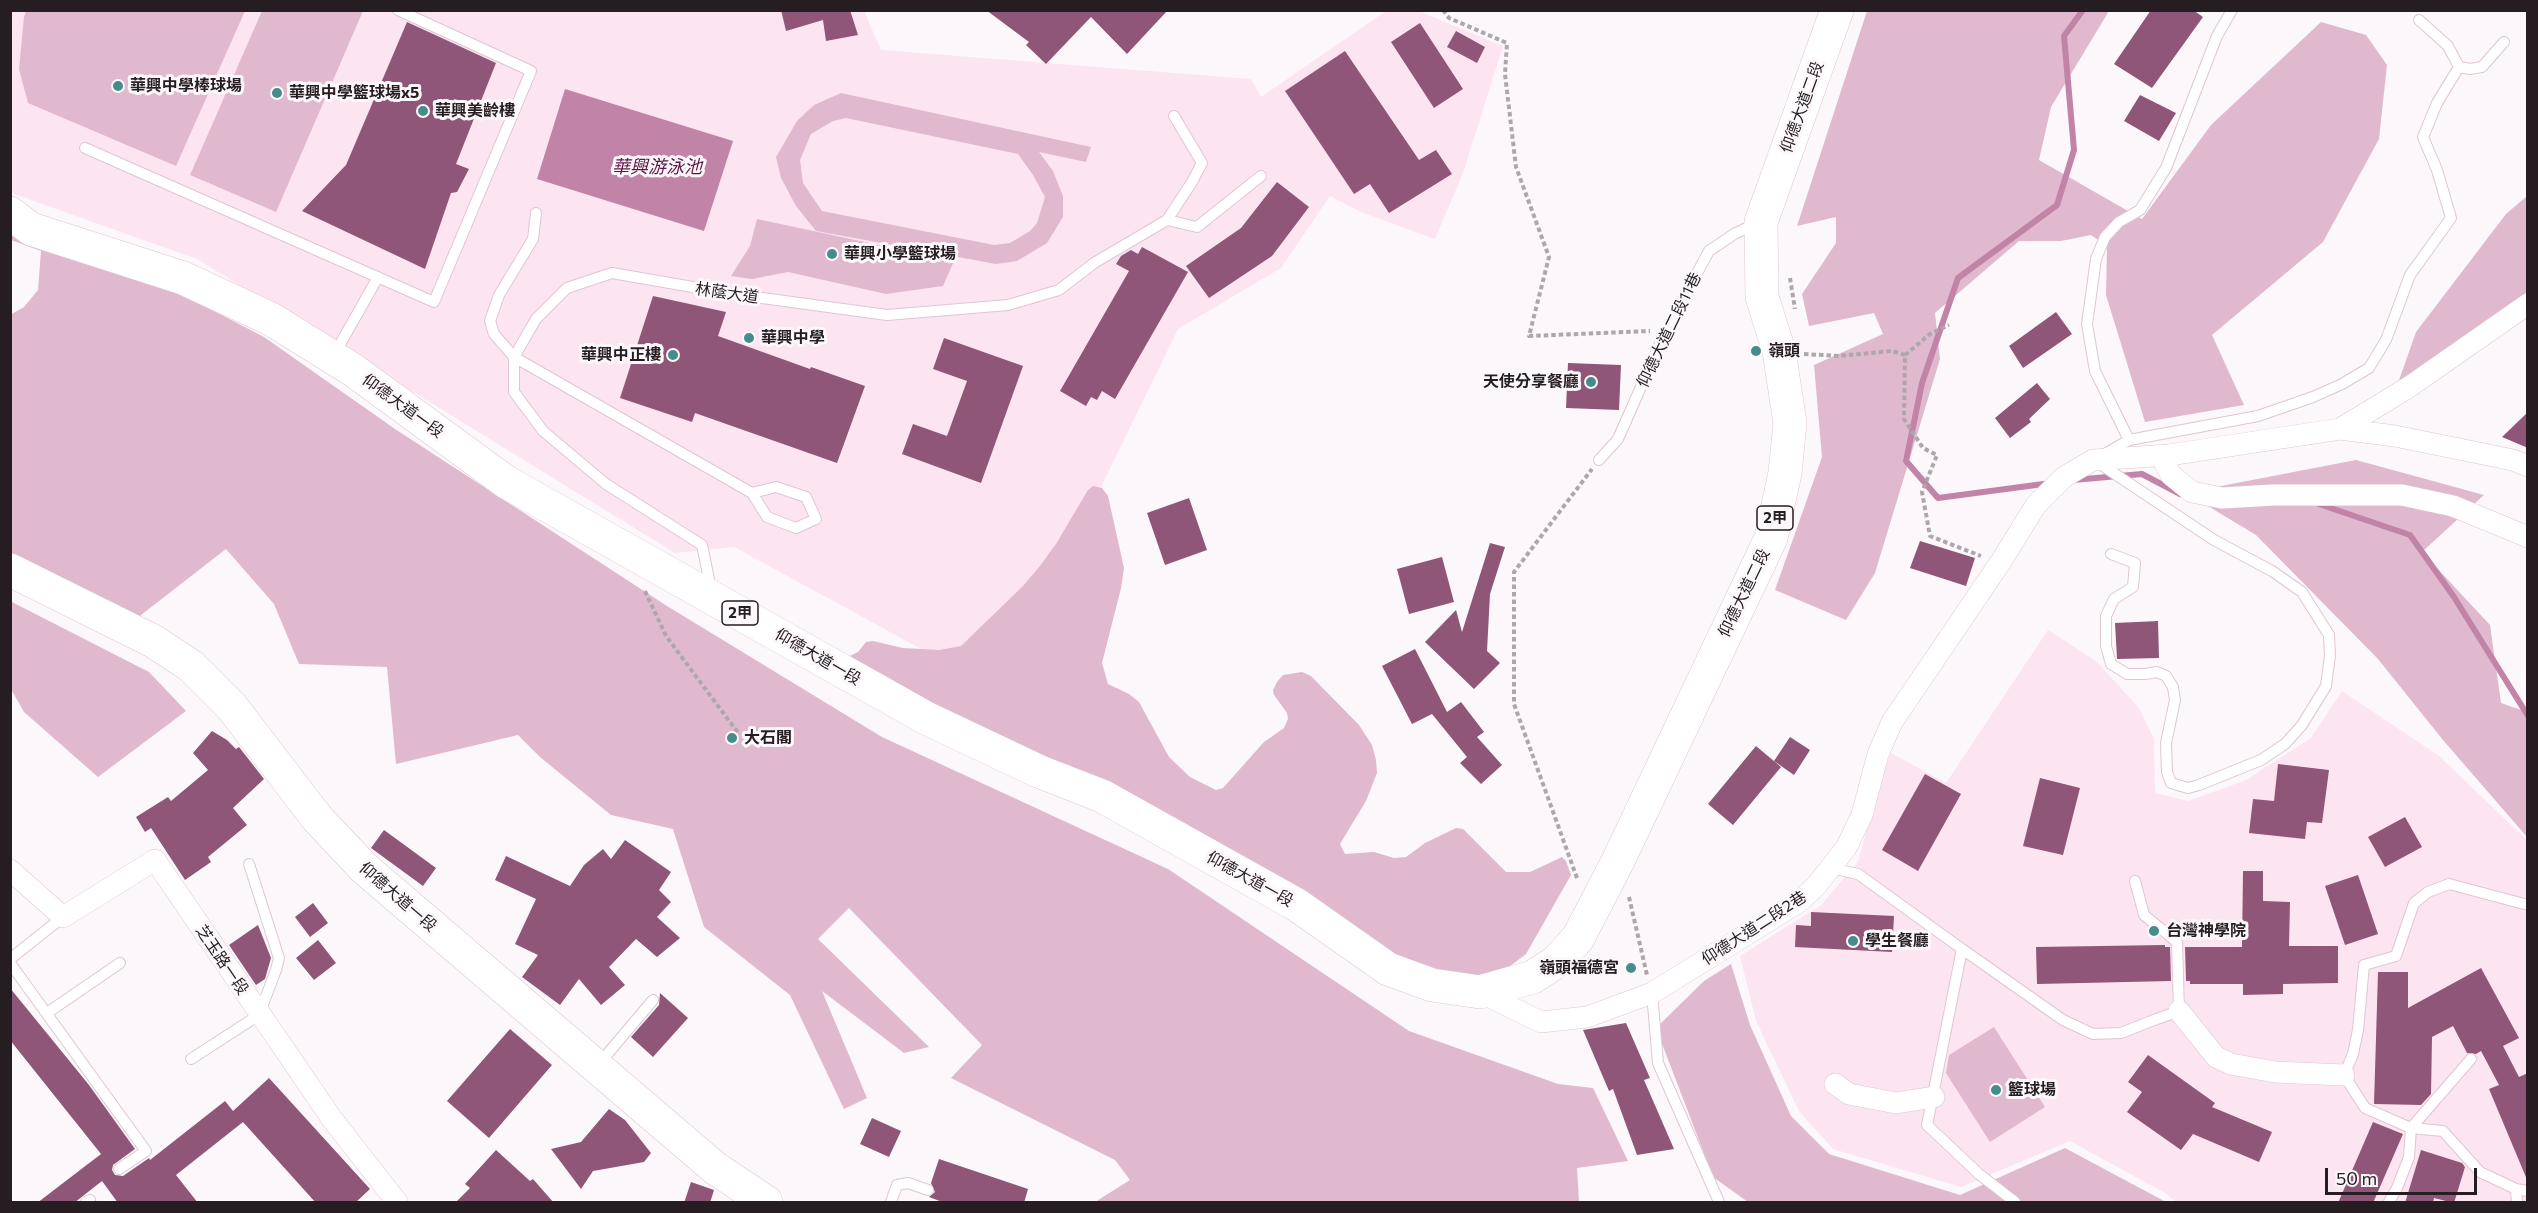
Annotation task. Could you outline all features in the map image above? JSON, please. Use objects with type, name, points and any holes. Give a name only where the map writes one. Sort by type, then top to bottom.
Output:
[{"type":"main road","name":"仰德大道二段","points":[[1480,992],[1533,977],[1556,962],[1578,938],[1618,861],[1771,538],[1785,473],[1790,423],[1779,351],[1762,297],[1761,222],[1836,10]]},
{"type":"main road","name":"仰德大道一段","points":[[10,213],[31,229],[183,278],[271,319],[332,357],[506,482],[926,718],[1038,771],[1102,796],[1297,905],[1388,969],[1432,985],[1480,992]]},
{"type":"main road","name":"仰德大道一段","points":[[10,570],[153,641],[191,666],[232,707],[317,818],[364,868],[715,1168],[766,1203]]},
{"type":"street","points":[[2340,429],[2409,387],[2528,304]]},
{"type":"street","points":[[2093,460],[2161,456],[2256,444],[2281,437],[2340,429],[2395,436],[2522,460]]},
{"type":"street","points":[[2161,456],[2171,475],[2192,492],[2222,498],[2273,495],[2402,495],[2453,506],[2528,537]]},
{"type":"street","name":"仰德大道二段2巷","points":[[1480,992],[1541,1022],[1587,1017],[1652,993],[1799,902],[1816,886],[1846,848],[1862,814],[1878,754],[1892,722],[2036,506],[2064,477],[2093,460]]},
{"type":"street","name":"芝玉路一段","points":[[63,917],[155,860],[332,1119],[397,1203]]},
{"type":"street","points":[[10,870],[63,917]]},
{"type":"street","points":[[2179,1011],[2216,1057],[2230,1064],[2275,1072],[2344,1075]]},
{"type":"street","points":[[1835,1084],[1849,1094],[1896,1103],[1934,1097]]},
{"type":"lane","points":[[85,148],[434,302],[531,71],[398,10]]},
{"type":"lane","points":[[2129,440],[2095,371],[2087,324],[2096,259],[2105,237],[2120,222],[2140,210],[2166,168],[2217,36],[2232,10]]},
{"type":"lane","points":[[2419,20],[2448,46],[2459,67]]},
{"type":"lane","points":[[2459,67],[2470,69],[2482,67],[2504,42]]},
{"type":"lane","points":[[2111,554],[2135,563],[2133,587],[2114,599],[2106,616],[2106,646],[2111,664],[2127,674],[2157,672],[2166,676],[2173,687],[2175,700],[2166,742],[2167,772],[2171,783],[2188,788],[2199,785],[2261,760],[2285,744],[2302,725],[2326,687],[2330,656],[2329,635],[2302,592],[2272,571],[2214,540],[2093,460],[2129,440],[2258,416],[2313,397],[2369,368],[2386,340],[2410,275],[2451,218],[2437,171],[2422,137],[2437,103],[2459,67]]},
{"type":"lane","name":"林蔭大道","points":[[514,357],[536,319],[567,288],[612,273],[733,294],[887,315],[1008,305],[1059,290],[1094,262],[1167,220],[1202,163],[1174,116]]},
{"type":"lane","points":[[1167,220],[1197,228],[1261,176]]},
{"type":"lane","points":[[536,213],[533,239],[499,295],[490,321],[494,334],[514,357],[752,493],[767,517],[796,528],[816,519],[806,497],[777,486],[752,493]]},
{"type":"lane","name":"仰德大道二段11巷","points":[[1599,460],[1618,439],[1666,330],[1709,251],[1734,234],[1761,222]]},
{"type":"lane","points":[[332,357],[338,351],[378,278]]},
{"type":"lane","points":[[514,357],[514,392],[543,431],[606,484],[702,545],[714,599]]},
{"type":"lane","points":[[191,1059],[259,1015],[279,958],[249,864]]},
{"type":"lane","points":[[1830,868],[1858,874],[2063,1020],[2093,1034],[2121,1033],[2179,1011],[2177,942],[2144,915],[2135,881]]},
{"type":"lane","points":[[2528,905],[2449,884],[2428,892],[2414,903],[2396,956],[2364,965],[2358,1030],[2353,1054],[2344,1075],[2364,1108],[2411,1128],[2443,1131],[2481,1172],[2516,1189],[2528,1191]]},
{"type":"lane","points":[[10,958],[63,917]]},
{"type":"lane","points":[[1962,949],[1927,1125],[2014,1203]]},
{"type":"lane","points":[[10,963],[146,1150],[119,1169]]},
{"type":"lane","points":[[47,1013],[120,963]]},
{"type":"lane","points":[[1652,993],[1658,1063],[1719,1203]]},
{"type":"lane","points":[[596,1067],[652,1000]]},
{"type":"lane","points":[[2389,1203],[2409,1157],[2411,1128],[2471,1059]]},
{"type":"lane","points":[[891,1203],[897,1185],[908,1183],[928,1190]]},
{"type":"lane","points":[[2516,1189],[2517,1203]]},
{"type":"path","points":[[1443,10],[1449,18],[1507,43],[1505,74],[1516,167],[1550,257],[1528,336],[1666,330]]},
{"type":"path","points":[[1790,276],[1798,320]]},
{"type":"path","points":[[1949,325],[1930,334],[1905,355],[1904,419],[1923,448],[1937,455],[1922,492],[1930,536],[2000,563]]},
{"type":"path","points":[[1802,343],[1804,354],[1839,356],[1892,351],[1905,355]]},
{"type":"path","points":[[1577,878],[1514,704],[1514,572],[1599,460]]},
{"type":"path","points":[[643,586],[666,636],[739,734]]},
{"type":"path","points":[[1627,888],[1652,993]]},
{"type":"shaded area","name":"華興中學棒球場","points":[[26,10],[245,11],[176,166],[28,103],[19,69]]},
{"type":"shaded area","name":"華興中學","points":[[11,11],[864,11],[881,50],[1251,79],[1261,97],[1386,11],[1419,11],[1503,46],[1463,173],[1435,239],[1361,212],[1330,196],[1281,268],[1178,329],[1064,563],[960,670],[734,547],[675,553],[197,259],[14,194],[11,190]]},
{"type":"shaded area","name":"華興中學籃球場x5","points":[[262,11],[363,11],[276,212],[190,175]]},
{"type":"shaded area","points":[[1867,11],[2109,11],[2051,107],[2039,160],[2142,219],[2211,125],[2321,22],[2366,35],[2387,65],[2379,139],[2323,242],[2212,335],[2244,405],[2145,422],[2106,295],[2107,246],[2091,235],[2061,241],[2019,241],[1935,313],[1940,359],[1875,573],[1846,620],[1775,590],[1822,457],[1814,365],[1883,334],[1874,313],[1809,326],[1802,294],[1836,243],[1836,217],[1797,226]]},
{"type":"shaded area","points":[[841,93],[1091,147],[1086,162],[1039,152],[1053,171],[1063,196],[1063,217],[1047,243],[1017,261],[996,264],[816,231],[796,206],[781,178],[776,157],[797,121],[814,105]],"holes":[[[846,118],[1018,154],[1045,197],[1037,223],[1030,231],[1010,243],[994,245],[822,211],[803,183],[800,160],[811,134],[833,121]]]},
{"type":"shaded area","points":[[2527,196],[2527,292],[2482,327],[2398,383],[2416,332],[2506,214]]},
{"type":"shaded area","name":"華興小學籃球場","points":[[757,219],[954,261],[943,286],[886,294],[788,272],[752,279],[731,276],[750,246]]},
{"type":"shaded area","points":[[11,229],[133,269],[264,337],[395,429],[667,606],[882,737],[1168,869],[1409,1031],[1558,1084],[1593,1088],[1628,1161],[1577,1168],[1579,1202],[1095,1202],[1130,1180],[1115,1160],[951,1078],[982,1045],[849,908],[818,939],[929,1047],[904,1053],[822,991],[867,1098],[844,1109],[790,995],[704,927],[673,829],[611,815],[540,757],[518,735],[396,764],[387,667],[299,664],[274,604],[226,549],[141,615],[135,624],[11,563],[10,315],[24,307],[38,290],[41,251],[11,240]]},
{"type":"shaded area","points":[[2356,460],[2484,495],[2422,552],[2490,625],[2501,703],[2527,712],[2527,837],[2443,740],[2378,659],[2256,535],[2178,488],[2221,486]]},
{"type":"shaded area","points":[[1093,486],[1102,488],[1108,496],[1124,568],[1102,663],[1108,684],[1129,694],[1139,702],[1169,757],[1190,777],[1216,790],[1223,788],[1264,742],[1284,728],[1288,719],[1287,713],[1274,695],[1273,690],[1277,682],[1283,675],[1302,672],[1311,676],[1359,725],[1372,745],[1376,760],[1377,773],[1366,801],[1340,844],[1345,854],[1374,852],[1394,858],[1406,857],[1425,843],[1456,828],[1463,829],[1506,872],[1530,872],[1562,857],[1566,861],[1571,875],[1526,954],[1492,980],[1412,974],[831,649],[850,656],[858,652],[866,642],[873,641],[903,648],[939,650],[961,646],[1023,586],[1040,566],[1088,490]]},
{"type":"shaded area","points":[[10,601],[149,672],[186,711],[98,777],[24,712],[11,689]]},
{"type":"shaded area","name":"台灣神學院","points":[[2048,630],[2096,661],[2139,708],[2154,739],[2155,793],[2188,801],[2246,780],[2311,738],[2342,691],[2438,755],[2527,840],[2527,1202],[2176,1202],[2167,1194],[2070,1141],[1961,1187],[1833,1149],[1799,1111],[1756,1021],[1740,956],[1821,905],[1858,862],[1881,776],[1891,753],[1946,783]]},
{"type":"shaded area","points":[[1731,964],[1750,1025],[1791,1116],[1829,1154],[1960,1195],[2065,1148],[2166,1202],[1748,1202],[1713,1177],[1656,1028],[1704,981]]},
{"type":"shaded area","name":"籃球場","points":[[1994,1027],[2045,1107],[1990,1142],[1946,1073],[1949,1055]]},
{"type":"water","name":"華興游泳池","points":[[565,89],[733,141],[704,231],[537,179]]},
{"type":"building","points":[[781,10],[850,10],[858,35],[826,41],[823,20],[786,31]]},
{"type":"building","points":[[986,10],[1168,10],[1127,54],[1091,17],[1046,64],[1026,45],[1029,42]]},
{"type":"building","points":[[2151,10],[2193,10],[2203,17],[2152,88],[2114,64]]},
{"type":"building","name":"華興美齡樓","points":[[407,22],[496,63],[456,164],[469,169],[457,192],[451,193],[425,269],[302,211],[346,165]]},
{"type":"building","points":[[1420,23],[1463,89],[1434,108],[1391,42]]},
{"type":"building","points":[[1456,31],[1485,47],[1477,63],[1447,47]]},
{"type":"building","points":[[1345,51],[1419,160],[1436,150],[1452,174],[1389,213],[1370,184],[1354,194],[1285,91]]},
{"type":"building","points":[[2140,95],[2176,113],[2159,141],[2124,121]]},
{"type":"building","points":[[1277,182],[1309,207],[1272,256],[1209,298],[1186,266],[1241,228]]},
{"type":"building","points":[[1142,247],[1188,272],[1115,399],[1102,391],[1097,400],[1091,397],[1086,406],[1060,391],[1129,271],[1116,264],[1121,256],[1131,250],[1138,254]]},
{"type":"building","points":[[653,296],[726,312],[718,336],[865,386],[837,463],[695,413],[692,422],[620,398]]},
{"type":"building","points":[[2056,312],[2072,334],[2023,368],[2009,346]]},
{"type":"building","points":[[944,338],[1023,366],[981,483],[902,454],[913,424],[947,436],[967,381],[933,369]]},
{"type":"building","points":[[1568,363],[1621,365],[1619,410],[1566,408]]},
{"type":"building","points":[[2037,383],[2050,399],[2029,419],[2031,422],[2010,438],[1995,418]]},
{"type":"building","points":[[2528,412],[2528,448],[2502,437]]},
{"type":"building","points":[[1189,498],[1207,550],[1165,565],[1147,513]]},
{"type":"building","points":[[1920,541],[1975,558],[1966,586],[1910,568]]},
{"type":"building","points":[[1490,543],[1505,547],[1490,594],[1487,651],[1500,663],[1474,689],[1425,642],[1456,610],[1462,632]]},
{"type":"building","points":[[1442,557],[1454,602],[1409,614],[1397,569]]},
{"type":"building","points":[[2158,621],[2159,658],[2117,659],[2115,623]]},
{"type":"building","points":[[1415,649],[1447,712],[1461,702],[1484,732],[1477,737],[1502,765],[1481,784],[1460,763],[1467,757],[1432,714],[1412,724],[1382,666]]},
{"type":"building","points":[[212,731],[236,749],[239,747],[264,779],[233,808],[247,825],[208,857],[211,862],[185,880],[151,828],[145,832],[136,817],[168,797],[171,801],[208,770],[193,753]]},
{"type":"building","points":[[1790,737],[1810,750],[1794,775],[1774,761]]},
{"type":"building","points":[[1756,746],[1781,767],[1733,825],[1708,804]]},
{"type":"building","points":[[2278,764],[2329,770],[2322,823],[2307,822],[2305,839],[2249,833],[2253,799],[2274,801]]},
{"type":"building","points":[[1925,774],[1961,794],[1918,871],[1882,850]]},
{"type":"building","points":[[2040,778],[2080,788],[2063,855],[2023,846]]},
{"type":"building","points":[[2405,817],[2422,847],[2385,867],[2368,837]]},
{"type":"building","points":[[384,830],[436,868],[423,886],[371,848]]},
{"type":"building","points":[[625,840],[671,872],[659,890],[671,902],[657,917],[680,938],[657,957],[636,939],[609,967],[625,985],[601,1005],[579,979],[560,1005],[522,977],[538,955],[515,944],[536,899],[495,880],[506,856],[570,886],[584,865],[603,849],[611,859]]},
{"type":"building","points":[[2243,871],[2263,871],[2263,901],[2290,902],[2289,946],[2338,946],[2338,983],[2283,984],[2283,994],[2243,995],[2243,984],[2190,984],[2190,981],[2186,981],[2185,947],[2242,947]]},
{"type":"building","points":[[2358,875],[2378,934],[2345,945],[2325,886]]},
{"type":"building","points":[[313,903],[328,923],[310,937],[295,917]]},
{"type":"building","points":[[1811,912],[1894,916],[1892,952],[1795,947],[1796,925],[1811,926]]},
{"type":"building","points":[[258,925],[271,958],[265,979],[256,985],[229,945]]},
{"type":"building","points":[[318,940],[336,963],[314,980],[296,958]]},
{"type":"building","points":[[2165,945],[2165,947],[2170,947],[2171,981],[2037,984],[2036,947]]},
{"type":"building","points":[[2481,968],[2519,1038],[2503,1046],[2519,1077],[2528,1073],[2528,1182],[2489,1089],[2499,1085],[2481,1051],[2476,1054],[2467,1053],[2453,1026],[2432,1037],[2431,1094],[2421,1105],[2374,1104],[2378,972],[2408,972],[2408,1008]]},
{"type":"building","points":[[10,988],[89,1085],[135,1149],[113,1165],[112,1170],[115,1175],[123,1176],[149,1158],[150,1160],[225,1101],[233,1111],[269,1078],[370,1189],[355,1203],[316,1203],[243,1122],[176,1175],[198,1203],[118,1203],[102,1181],[74,1203],[37,1203],[101,1154],[10,1040]]},
{"type":"building","points":[[660,993],[688,1018],[653,1057],[631,1037],[659,1005]]},
{"type":"building","points":[[1626,1023],[1650,1078],[1644,1080],[1674,1149],[1637,1155],[1613,1089],[1609,1091],[1583,1030]]},
{"type":"building","points":[[510,1029],[552,1065],[489,1138],[447,1101]]},
{"type":"building","points":[[2148,1055],[2215,1103],[2212,1107],[2272,1132],[2259,1162],[2193,1134],[2181,1150],[2127,1112],[2142,1092],[2128,1082]]},
{"type":"building","points":[[609,1109],[625,1120],[651,1153],[644,1162],[593,1171],[581,1189],[551,1149],[581,1142]]},
{"type":"building","points":[[872,1118],[901,1131],[889,1157],[860,1144]]},
{"type":"building","points":[[2373,1122],[2403,1134],[2373,1203],[2338,1203]]},
{"type":"building","points":[[496,1150],[530,1181],[533,1179],[554,1203],[455,1203],[470,1188],[465,1184]]},
{"type":"building","points":[[2421,1150],[2462,1163],[2465,1167],[2454,1203],[2434,1198],[2433,1203],[2405,1203]]},
{"type":"building","points":[[939,1159],[1028,1189],[1024,1203],[945,1203],[929,1197],[935,1192],[931,1183]]},
{"type":"building","points":[[691,1182],[714,1190],[710,1203],[684,1203]]},
{"type":"waterway","points":[[2051,483],[1938,498],[1906,461],[1922,383],[1958,278],[2057,205],[2074,150],[2064,36],[2083,10]]},
{"type":"waterway","points":[[2073,480],[2142,474],[2180,494]]},
{"type":"waterway","points":[[2316,503],[2410,535],[2454,597],[2528,716]]},
{"type":"place","name":"華興中學棒球場","points":[[118,86]]},
{"type":"place","name":"華興中學籃球場x5","points":[[277,93]]},
{"type":"place","name":"華興美齡樓","points":[[423,111]]},
{"type":"place","name":"華興小學籃球場","points":[[832,254]]},
{"type":"place","name":"華興中學","points":[[749,338]]},
{"type":"place","name":"嶺頭","points":[[1756,351]]},
{"type":"place","name":"華興中正樓","points":[[673,355]]},
{"type":"place","name":"天使分享餐廳","points":[[1591,382]]},
{"type":"place","name":"大石閣","points":[[732,738]]},
{"type":"place","name":"台灣神學院","points":[[2154,931]]},
{"type":"place","name":"學生餐廳","points":[[1853,941]]},
{"type":"place","name":"嶺頭福德宮","points":[[1631,968]]},
{"type":"place","name":"籃球場","points":[[1996,1090]]}]
